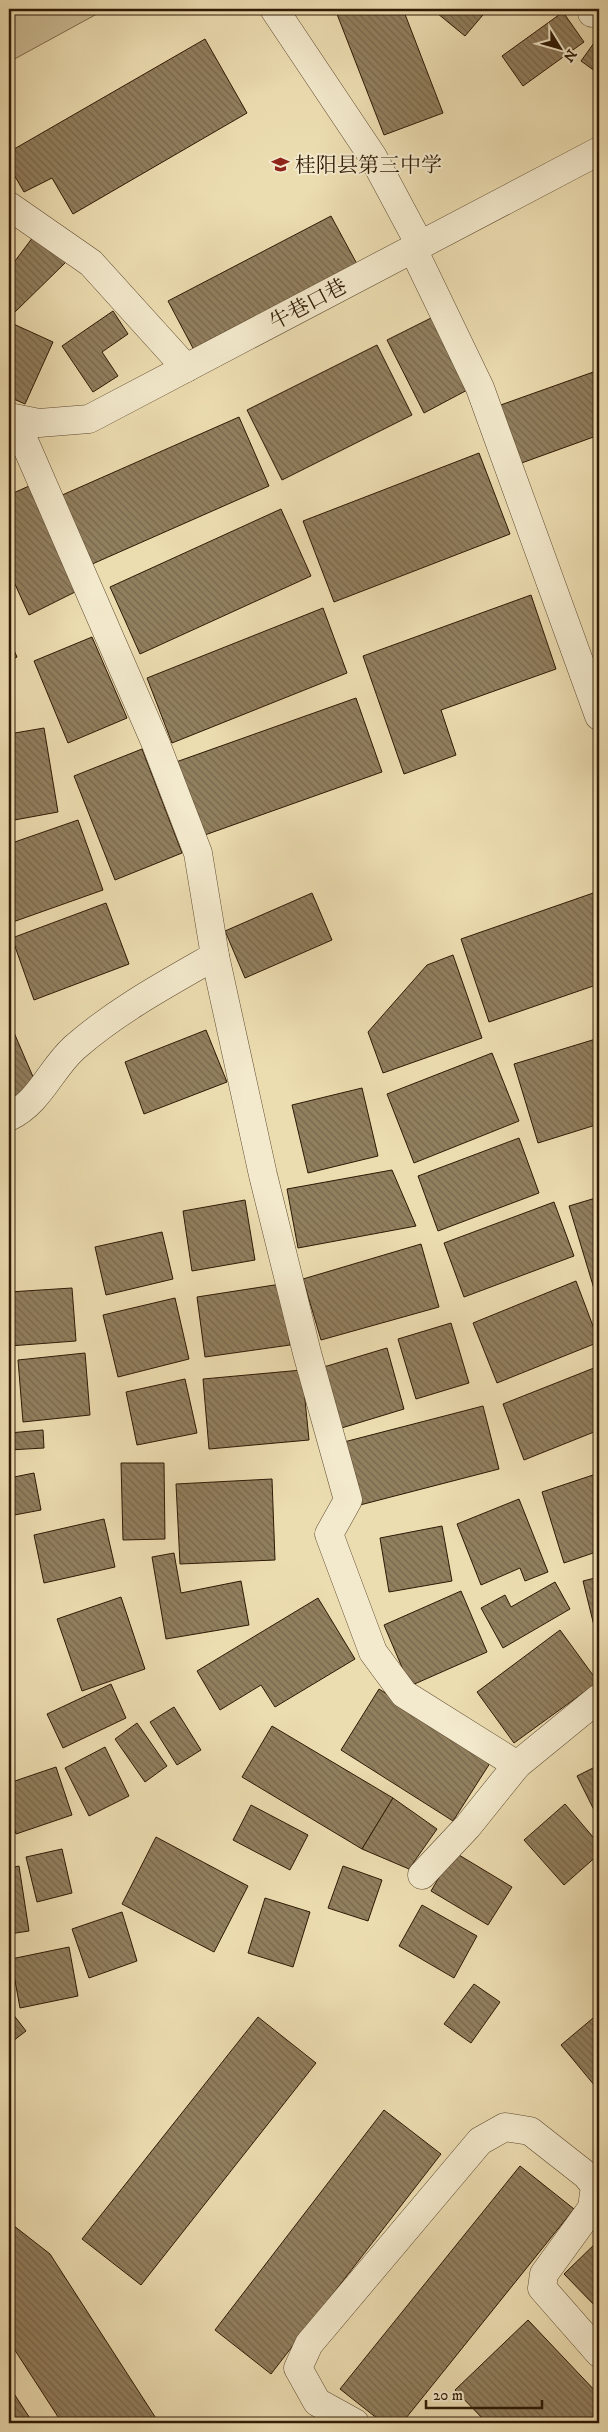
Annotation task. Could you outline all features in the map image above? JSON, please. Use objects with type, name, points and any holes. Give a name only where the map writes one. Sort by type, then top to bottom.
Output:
[{"type":"street","points":[[274,9],[373,157],[417,247],[480,388],[599,716]]},
{"type":"street","name":"牛巷口巷","points":[[19,429],[89,418],[599,151]]},
{"type":"street","points":[[9,206],[91,262],[186,368]]},
{"type":"street","points":[[19,429],[156,744],[194,844],[215,956],[265,1185],[307,1353],[348,1500],[329,1534],[373,1652],[404,1694],[517,1765]]},
{"type":"street","points":[[9,1117],[25,1109],[73,1049],[139,999],[215,956]]},
{"type":"street","points":[[422,1875],[468,1826],[517,1765],[599,1698]]},
{"type":"street","points":[[355,2423],[317,2402],[298,2368],[309,2344],[480,2141],[506,2128],[530,2131],[586,2175],[594,2186],[592,2208],[544,2274],[542,2288],[599,2353]]},
{"type":"shaded area","points":[[9,9],[106,9],[9,62]]},
{"type":"building","points":[[335,9],[403,9],[443,113],[384,135]]},
{"type":"building","points":[[432,9],[488,9],[465,36]]},
{"type":"building","points":[[563,12],[584,42],[523,86],[502,56]]},
{"type":"building","points":[[599,36],[599,74],[581,61]]},
{"type":"building","points":[[205,39],[247,113],[73,214],[52,178],[24,192],[9,166],[9,152]]},
{"type":"building","points":[[331,216],[357,264],[194,350],[168,301]]},
{"type":"building","points":[[33,237],[66,262],[15,312],[9,307],[9,269]]},
{"type":"building","points":[[113,311],[128,334],[102,352],[118,376],[93,392],[62,346]]},
{"type":"building","points":[[435,316],[471,388],[424,413],[387,340]]},
{"type":"building","points":[[9,322],[53,342],[25,404],[9,397]]},
{"type":"building","points":[[377,345],[412,415],[282,480],[247,410]]},
{"type":"building","points":[[599,370],[599,435],[516,465],[495,407]]},
{"type":"building","points":[[239,417],[269,486],[90,565],[60,496]]},
{"type":"building","points":[[479,453],[510,534],[334,602],[303,521]]},
{"type":"building","points":[[29,486],[79,590],[29,615],[9,571],[9,495]]},
{"type":"building","points":[[281,509],[311,576],[140,654],[110,587]]},
{"type":"building","points":[[531,595],[556,669],[441,710],[456,755],[404,774],[363,656]]},
{"type":"building","points":[[323,608],[347,673],[172,743],[147,678]]},
{"type":"building","points":[[92,637],[127,718],[68,743],[34,661]]},
{"type":"building","points":[[9,639],[17,657],[9,661]]},
{"type":"building","points":[[356,698],[382,772],[202,836],[176,762]]},
{"type":"building","points":[[44,728],[58,812],[9,821],[9,734]]},
{"type":"building","points":[[142,749],[182,853],[115,880],[74,776]]},
{"type":"building","points":[[78,820],[103,890],[10,923],[9,844]]},
{"type":"building","points":[[599,891],[599,984],[489,1022],[461,939]]},
{"type":"building","points":[[312,893],[332,940],[245,978],[225,931]]},
{"type":"building","points":[[106,903],[129,964],[34,1000],[12,938]]},
{"type":"building","points":[[453,955],[482,1038],[383,1073],[368,1032],[427,965]]},
{"type":"building","points":[[12,1028],[37,1086],[9,1099],[9,1030]]},
{"type":"building","points":[[206,1030],[227,1082],[144,1114],[125,1062]]},
{"type":"building","points":[[599,1038],[599,1124],[538,1143],[514,1064]]},
{"type":"building","points":[[492,1053],[519,1121],[414,1163],[387,1094]]},
{"type":"building","points":[[362,1088],[378,1156],[308,1173],[292,1105]]},
{"type":"building","points":[[519,1138],[539,1193],[438,1231],[418,1176]]},
{"type":"building","points":[[392,1170],[416,1226],[298,1248],[287,1189]]},
{"type":"building","points":[[599,1197],[599,1290],[595,1292],[569,1206]]},
{"type":"building","points":[[245,1200],[255,1260],[192,1271],[183,1211]]},
{"type":"building","points":[[554,1202],[574,1256],[464,1297],[444,1243]]},
{"type":"building","points":[[162,1232],[173,1279],[106,1295],[95,1247]]},
{"type":"building","points":[[421,1244],[439,1307],[321,1340],[303,1279]]},
{"type":"building","points":[[576,1281],[599,1342],[497,1383],[473,1323]]},
{"type":"building","points":[[281,1284],[290,1345],[205,1357],[197,1297]]},
{"type":"building","points":[[72,1288],[76,1341],[9,1346],[9,1292]]},
{"type":"building","points":[[175,1298],[189,1359],[118,1377],[103,1315]]},
{"type":"building","points":[[451,1323],[469,1383],[416,1399],[398,1339]]},
{"type":"building","points":[[387,1348],[404,1409],[335,1430],[317,1369]]},
{"type":"building","points":[[85,1353],[90,1415],[23,1422],[18,1360]]},
{"type":"building","points":[[599,1366],[599,1430],[524,1460],[503,1404]]},
{"type":"building","points":[[302,1370],[309,1440],[209,1449],[203,1379]]},
{"type":"building","points":[[185,1379],[197,1433],[137,1445],[126,1392]]},
{"type":"building","points":[[483,1406],[499,1469],[360,1505],[344,1442]]},
{"type":"building","points":[[43,1430],[44,1448],[9,1450],[9,1433]]},
{"type":"building","points":[[121,1463],[164,1463],[165,1539],[123,1540]]},
{"type":"building","points":[[34,1473],[41,1510],[9,1516],[9,1478]]},
{"type":"building","points":[[599,1473],[599,1551],[564,1563],[542,1492]]},
{"type":"building","points":[[272,1479],[275,1560],[180,1564],[176,1484]]},
{"type":"building","points":[[519,1499],[548,1572],[525,1581],[520,1568],[481,1585],[457,1524]]},
{"type":"building","points":[[104,1519],[115,1567],[44,1583],[34,1535]]},
{"type":"building","points":[[442,1526],[452,1581],[389,1592],[380,1538]]},
{"type":"building","points":[[174,1553],[181,1593],[241,1581],[249,1625],[166,1639],[152,1557]]},
{"type":"building","points":[[599,1577],[599,1646],[583,1581]]},
{"type":"building","points":[[555,1582],[570,1609],[503,1648],[481,1608],[505,1595],[511,1607]]},
{"type":"building","points":[[461,1591],[487,1652],[410,1686],[384,1625]]},
{"type":"building","points":[[121,1597],[145,1669],[82,1691],[57,1619]]},
{"type":"building","points":[[318,1598],[355,1659],[275,1707],[261,1685],[220,1710],[197,1671]]},
{"type":"building","points":[[560,1630],[598,1682],[514,1743],[477,1692]]},
{"type":"building","points":[[111,1684],[126,1718],[63,1748],[47,1714]]},
{"type":"building","points":[[379,1689],[492,1760],[453,1821],[341,1750]]},
{"type":"building","points":[[174,1707],[201,1750],[177,1765],[150,1722]]},
{"type":"building","points":[[137,1723],[167,1766],[145,1782],[115,1739]]},
{"type":"building","points":[[272,1726],[393,1798],[362,1849],[242,1777]]},
{"type":"building","points":[[105,1747],[129,1796],[89,1816],[65,1768]]},
{"type":"building","points":[[599,1765],[599,1820],[577,1776]]},
{"type":"building","points":[[56,1767],[72,1815],[16,1834],[9,1812],[9,1783]]},
{"type":"building","points":[[393,1798],[437,1829],[409,1869],[362,1849]]},
{"type":"building","points":[[565,1804],[599,1844],[599,1854],[564,1885],[524,1840]]},
{"type":"building","points":[[251,1805],[308,1835],[290,1870],[233,1840]]},
{"type":"building","points":[[156,1837],[248,1886],[214,1952],[122,1904]]},
{"type":"building","points":[[62,1849],[72,1893],[37,1902],[26,1857]]},
{"type":"building","points":[[454,1852],[512,1887],[488,1925],[431,1891]]},
{"type":"building","points":[[19,1866],[29,1931],[9,1934],[9,1868]]},
{"type":"building","points":[[343,1866],[382,1880],[368,1921],[328,1908]]},
{"type":"building","points":[[265,1898],[310,1912],[293,1967],[248,1953]]},
{"type":"building","points":[[422,1905],[477,1936],[454,1978],[399,1946]]},
{"type":"building","points":[[122,1912],[137,1961],[89,1978],[72,1929]]},
{"type":"building","points":[[69,1947],[78,1996],[20,2008],[11,1959]]},
{"type":"building","points":[[474,1984],[500,2002],[471,2043],[444,2024]]},
{"type":"building","points":[[9,2009],[26,2031],[9,2044]]},
{"type":"building","points":[[599,2013],[599,2082],[595,2086],[561,2045]]},
{"type":"building","points":[[258,2017],[316,2063],[141,2285],[82,2239]]},
{"type":"building","points":[[384,2110],[441,2154],[271,2374],[215,2330]]},
{"type":"building","points":[[520,2166],[574,2209],[402,2423],[383,2423],[340,2389]]},
{"type":"building","points":[[9,2222],[50,2254],[159,2423],[62,2423],[9,2341]]},
{"type":"building","points":[[599,2240],[599,2310],[564,2274]]},
{"type":"building","points":[[528,2320],[599,2395],[599,2423],[487,2423],[455,2390]]},
{"type":"building","points":[[9,2386],[33,2423],[9,2423]]},
{"type":"place","name":"桂阳县第三中学","points":[[281,165]]}]
